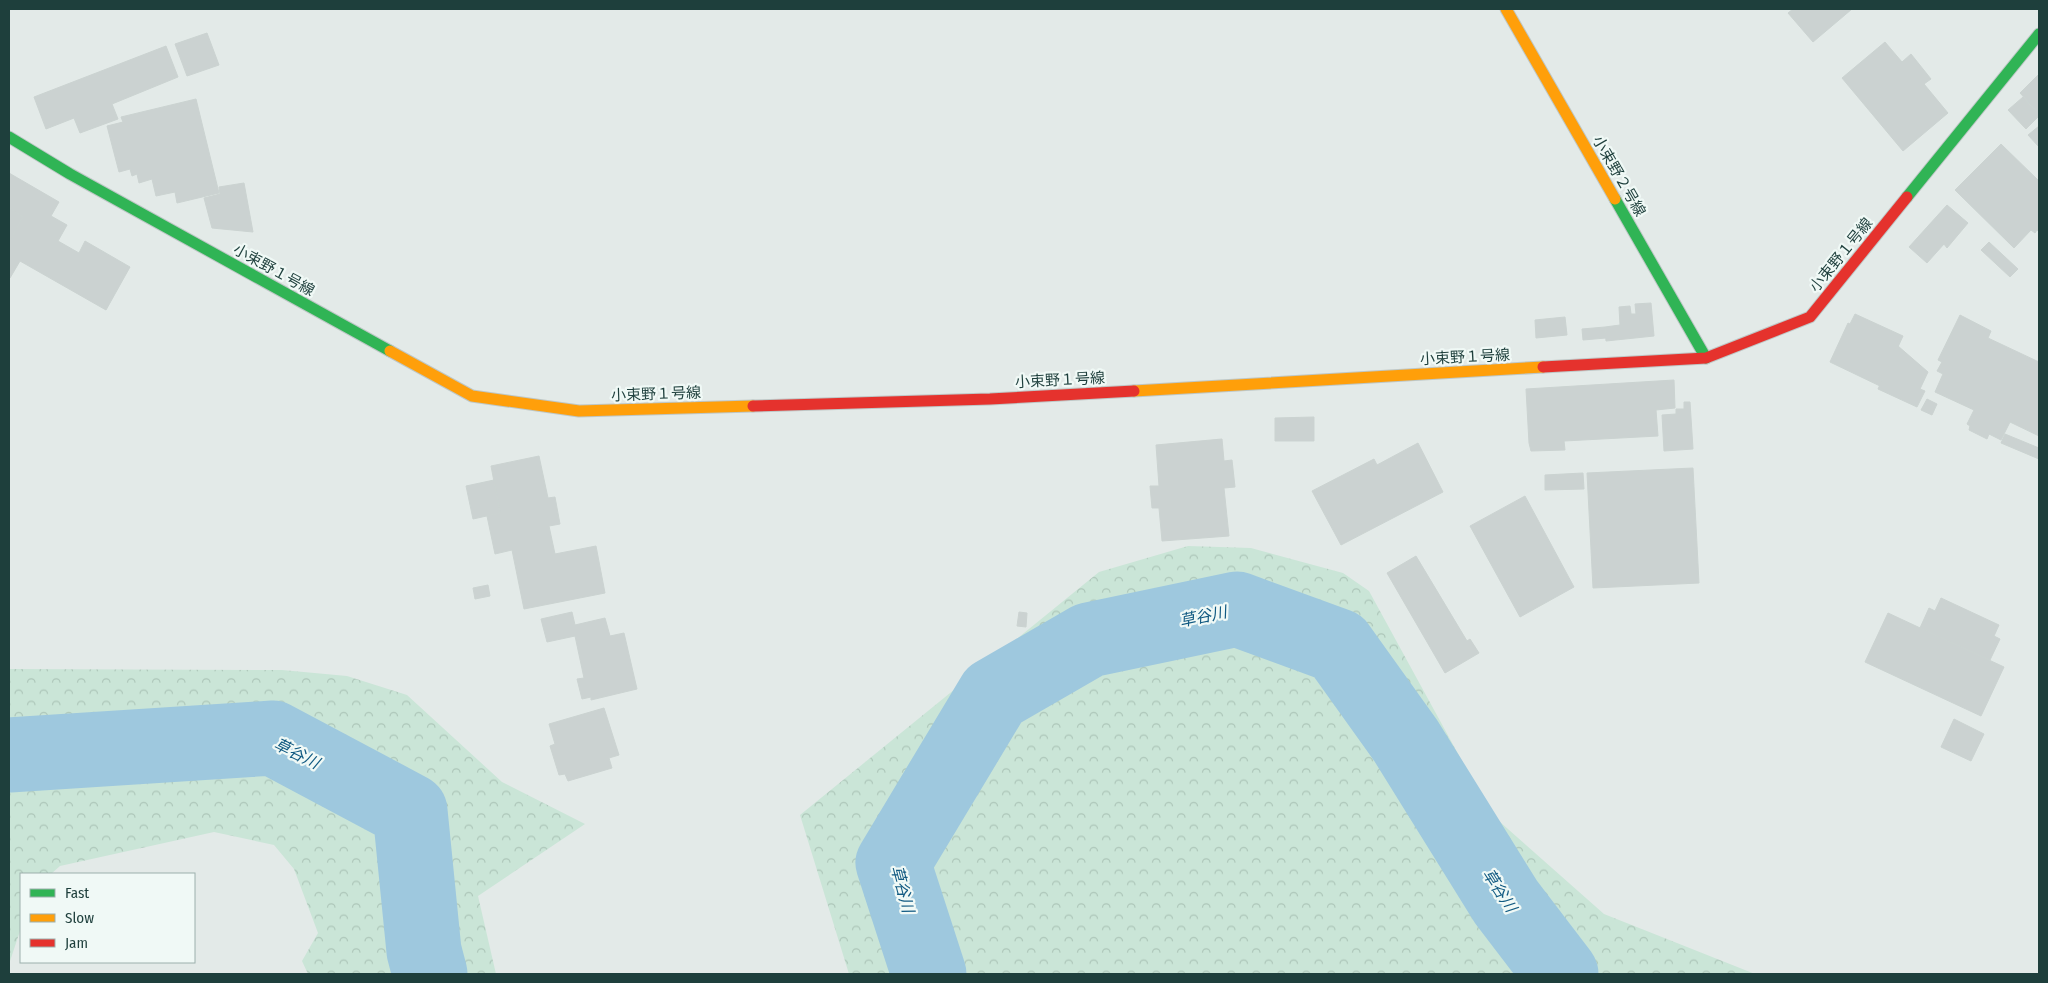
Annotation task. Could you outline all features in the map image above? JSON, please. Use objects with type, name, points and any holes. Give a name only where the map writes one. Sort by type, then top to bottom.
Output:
[{"type":"street","name":"小束野２号線","points":[[1506,9],[1706,358]]},
{"type":"street","name":"小束野１号線","points":[[9,136],[70,174],[472,396],[569,410],[990,399],[1706,358],[1810,317],[2039,34]]},
{"type":"green space","points":[[1188,546],[1251,548],[1343,573],[1369,591],[1491,814],[1604,914],[1755,974],[849,974],[800,815],[1099,572]]},
{"type":"green space","points":[[9,669],[282,670],[347,676],[407,695],[502,782],[585,824],[478,896],[496,974],[308,974],[302,961],[318,933],[294,869],[274,845],[214,832],[60,866],[52,873],[20,873],[20,931],[9,964]]},
{"type":"building","points":[[1793,9],[1852,9],[1813,42],[1788,13]]},
{"type":"building","points":[[207,33],[219,65],[187,76],[175,44]]},
{"type":"building","points":[[1885,42],[1902,62],[1911,54],[1931,79],[1924,84],[1948,113],[1903,151],[1842,78]]},
{"type":"building","points":[[166,46],[178,77],[112,104],[118,119],[80,133],[74,118],[46,129],[34,97]]},
{"type":"building","points":[[2039,74],[2039,114],[2020,93]]},
{"type":"building","points":[[2023,97],[2039,114],[2026,129],[2008,110]]},
{"type":"building","points":[[196,99],[219,193],[177,203],[175,192],[156,196],[152,179],[139,183],[137,174],[132,176],[130,169],[119,172],[107,126],[123,122],[121,117]]},
{"type":"building","points":[[2039,126],[2039,147],[2028,135]]},
{"type":"building","points":[[2001,144],[2039,181],[2039,232],[2037,230],[2035,233],[2031,230],[2014,248],[1955,190]]},
{"type":"building","points":[[9,173],[59,202],[51,216],[67,225],[58,241],[79,253],[85,241],[130,267],[106,310],[20,261],[9,277],[9,242],[23,217],[9,208]]},
{"type":"building","points":[[244,183],[253,232],[212,228],[204,198],[220,194],[219,187]]},
{"type":"building","points":[[1947,205],[1968,223],[1947,248],[1944,244],[1927,263],[1909,247]]},
{"type":"building","points":[[9,208],[23,217],[9,242]]},
{"type":"building","points":[[1989,242],[2018,269],[2010,277],[1981,250]]},
{"type":"building","points":[[1651,303],[1654,336],[1606,341],[1605,327],[1620,325],[1619,307],[1630,306],[1631,314],[1636,314],[1635,304]]},
{"type":"building","points":[[1855,314],[1903,336],[1880,386],[1830,362],[1848,323],[1850,324]]},
{"type":"building","points":[[1960,315],[1991,331],[1988,338],[2039,362],[2039,436],[2010,422],[2001,440],[1989,434],[1987,439],[1969,430],[1970,426],[1967,424],[1974,410],[1935,392],[1943,374],[1937,371],[1942,362],[1938,360]]},
{"type":"building","points":[[1565,317],[1567,335],[1536,338],[1535,320]]},
{"type":"building","points":[[1605,327],[1606,338],[1583,340],[1582,329]]},
{"type":"building","points":[[1898,346],[1928,372],[1920,389],[1925,391],[1917,407],[1878,389]]},
{"type":"building","points":[[1674,380],[1675,408],[1656,410],[1658,436],[1564,441],[1565,450],[1531,451],[1526,389]]},
{"type":"building","points":[[1927,399],[1937,404],[1932,415],[1921,410]]},
{"type":"building","points":[[1684,402],[1690,402],[1693,449],[1664,451],[1662,415],[1676,414],[1676,409],[1684,409]]},
{"type":"building","points":[[1314,417],[1314,441],[1275,441],[1275,418]]},
{"type":"building","points":[[2005,434],[2039,448],[2039,459],[2001,443]]},
{"type":"building","points":[[1222,439],[1224,461],[1232,460],[1235,487],[1224,488],[1229,536],[1162,541],[1159,508],[1152,508],[1150,486],[1159,486],[1156,445]]},
{"type":"building","points":[[1418,443],[1443,492],[1341,545],[1312,491],[1374,459],[1377,465]]},
{"type":"building","points":[[539,456],[548,498],[555,497],[560,524],[549,526],[555,554],[596,546],[605,593],[524,609],[512,550],[495,554],[487,516],[500,513],[491,466]]},
{"type":"building","points":[[1693,468],[1699,583],[1593,588],[1587,473]]},
{"type":"building","points":[[1583,473],[1584,489],[1545,490],[1545,475]]},
{"type":"building","points":[[494,480],[500,513],[473,519],[466,486]]},
{"type":"building","points":[[1525,496],[1574,587],[1520,617],[1470,526]]},
{"type":"building","points":[[1416,556],[1467,641],[1470,639],[1479,653],[1445,673],[1387,573]]},
{"type":"building","points":[[488,585],[490,596],[475,599],[473,588]]},
{"type":"building","points":[[1941,598],[1999,625],[1994,636],[2000,639],[1990,660],[1920,628],[1929,608],[1935,611]]},
{"type":"building","points":[[572,612],[575,625],[605,618],[610,636],[624,633],[637,689],[591,700],[591,697],[582,699],[577,679],[584,678],[575,636],[547,642],[541,619]]},
{"type":"building","points":[[1019,612],[1027,613],[1026,627],[1017,626]]},
{"type":"building","points":[[1888,613],[2004,667],[1981,716],[1865,662]]},
{"type":"building","points":[[604,708],[619,755],[609,758],[612,768],[568,781],[565,774],[559,775],[550,746],[555,744],[549,724]]},
{"type":"building","points":[[1954,719],[1984,734],[1971,761],[1941,747]]},
{"type":"waterway","name":"草谷川","points":[[929,974],[893,863],[994,695],[1089,640],[1237,609],[1338,646],[1406,741],[1506,902],[1561,974]]},
{"type":"waterway","name":"草谷川","points":[[9,755],[273,738],[410,811],[424,951],[430,974]]},
{"type":"traffic: fast","points":[[1907,197],[2039,34]]},
{"type":"traffic: fast","points":[[9,137],[70,174],[390,351]]},
{"type":"traffic: fast","points":[[1615,199],[1706,358]]},
{"type":"traffic: slow","points":[[1506,9],[1615,199]]},
{"type":"traffic: slow","points":[[390,351],[472,396],[579,411],[753,406]]},
{"type":"traffic: slow","points":[[1134,391],[1543,367]]},
{"type":"traffic: jam","points":[[1543,367],[1706,358],[1810,317],[1907,197]]},
{"type":"traffic: jam","points":[[753,406],[990,399],[1134,391]]}]
